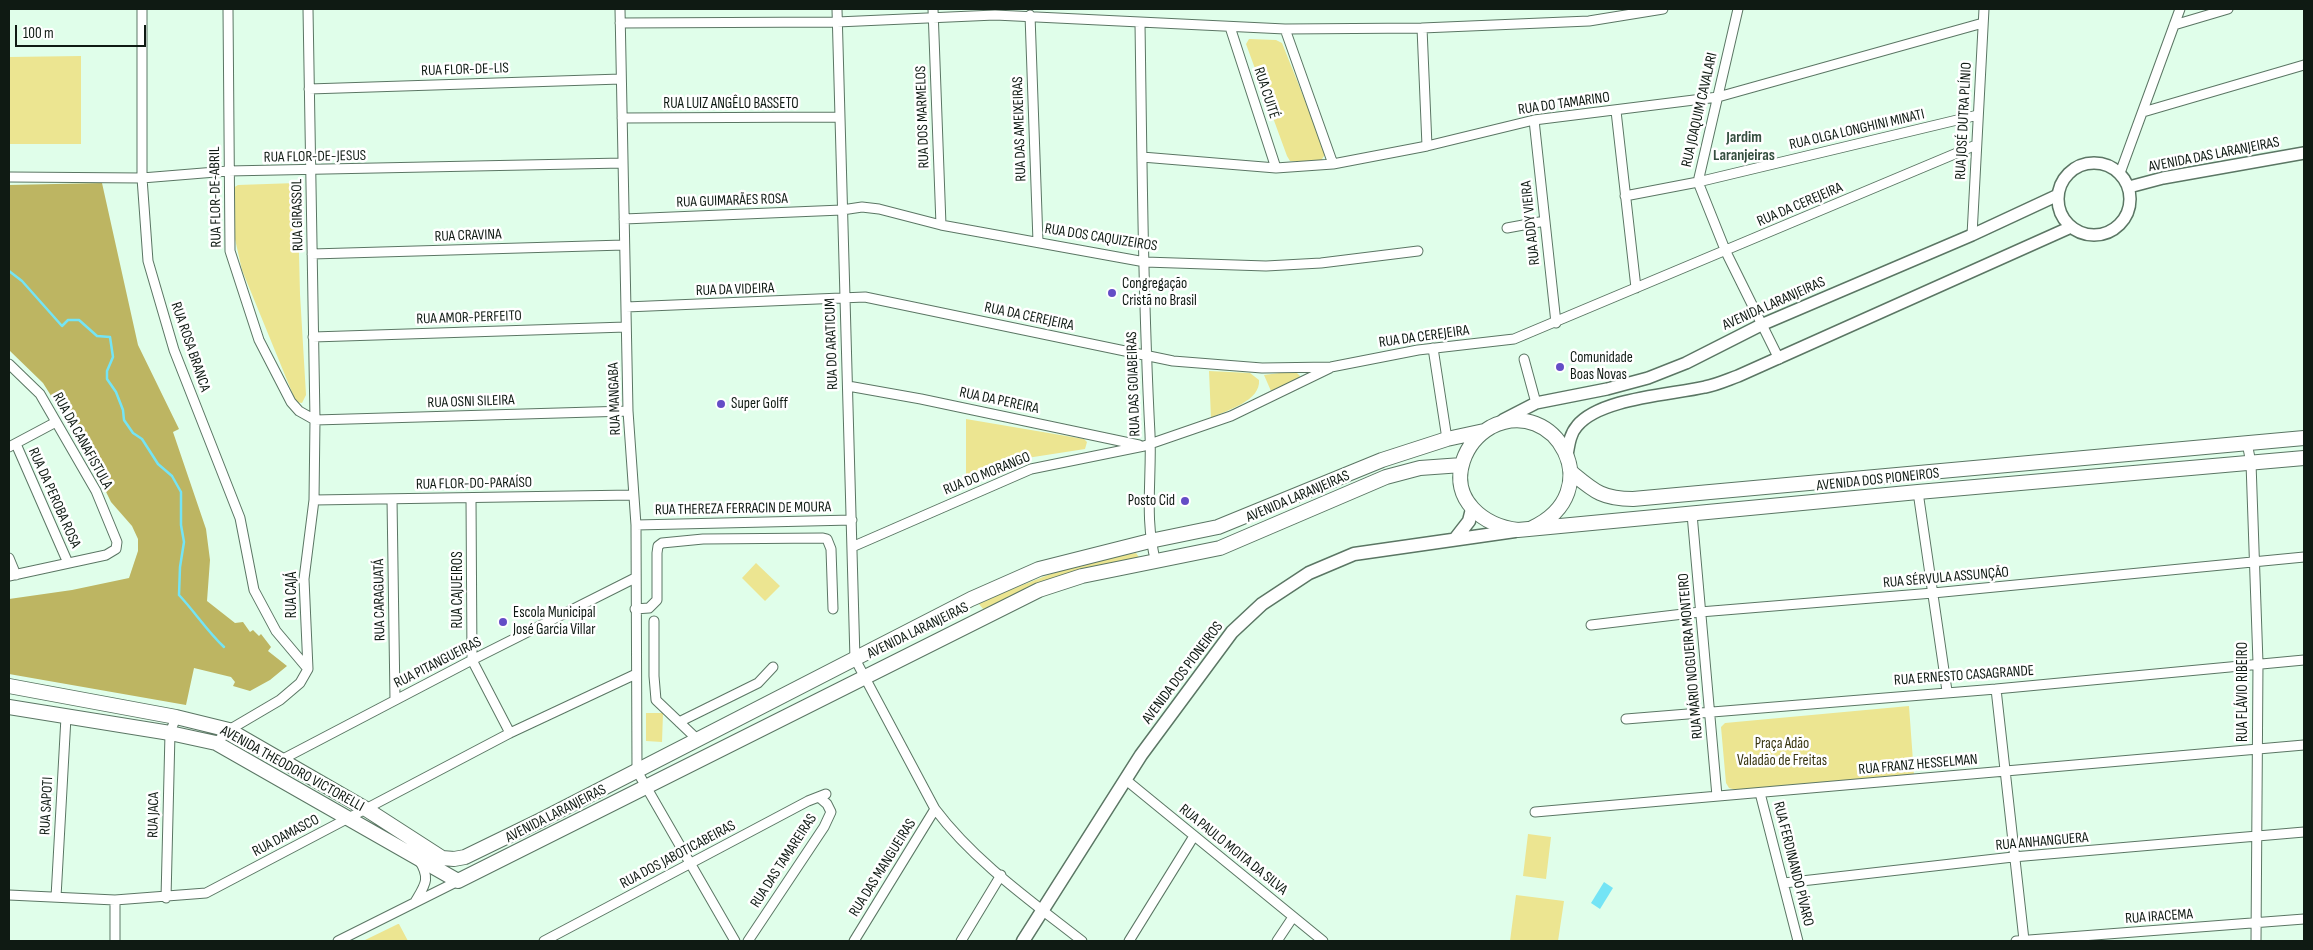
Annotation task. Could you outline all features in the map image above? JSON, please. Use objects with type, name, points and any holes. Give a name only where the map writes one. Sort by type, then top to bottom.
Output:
[{"type":"main road","points":[[1518,530],[1501,528],[1485,520],[1472,508],[1465,495],[1461,480],[1462,465],[1474,440],[1484,431],[1498,424],[1525,421],[1538,425],[1555,438],[1567,455],[1571,472],[1570,487],[1565,500],[1557,512],[1546,522],[1532,528]]},
{"type":"main road","name":"AVENIDA LARANJEIRAS","points":[[442,858],[454,859],[465,857],[698,740],[971,599],[1039,569],[1150,541],[1218,527],[1344,475],[1447,439],[1484,431]]},
{"type":"main road","name":"AVENIDA DOS PIONEIROS","points":[[1571,472],[1601,494],[1612,499],[1633,499],[2304,438]]},
{"type":"main road","name":"AVENIDA DOS PIONEIROS","points":[[1024,941],[1126,780],[1232,632],[1262,604],[1309,573],[1354,554],[1532,528],[2304,458]]},
{"type":"main road","name":"AVENIDA LARANJEIRAS","points":[[458,881],[1039,590],[1082,576],[1220,548],[1386,477],[1420,468],[1462,465]]},
{"type":"main road","points":[[1455,539],[1469,521],[1472,508]]},
{"type":"main road","name":"AVENIDA THEODORO VICTORELLI","points":[[9,686],[176,716],[229,730],[366,809],[442,858]]},
{"type":"main road","name":"AVENIDA THEODORO VICTORELLI","points":[[9,707],[66,718],[170,733],[216,743],[458,881]]},
{"type":"street","name":"RUA ROSA BRANCA","points":[[142,9],[142,178],[148,261],[174,350],[240,518],[254,590],[276,630],[308,669]]},
{"type":"street","name":"RUA FLOR-DE-ABRIL","points":[[228,9],[230,251],[259,340],[291,402],[315,420]]},
{"type":"street","name":"RUA GIRASSOL","points":[[308,9],[315,420]]},
{"type":"street","name":"RUA MANGABA","points":[[620,9],[628,411],[636,525],[637,771]]},
{"type":"street","name":"RUA DO ARATICUM","points":[[837,9],[844,300],[856,659],[864,676]]},
{"type":"street","points":[[620,23],[837,22],[933,12],[1030,15],[1140,24],[1284,29],[1422,28],[1589,21],[1663,9]]},
{"type":"street","name":"RUA JOAQUIM CAVALARI","points":[[1738,9],[1698,182],[1726,252],[1779,359]]},
{"type":"street","name":"RUA JOSÉ DUTRA PLÍNIO","points":[[1972,235],[1984,9]]},
{"type":"street","points":[[2120,172],[2180,9]]},
{"type":"street","points":[[2174,25],[2228,9]]},
{"type":"street","name":"RUA DOS MARMELOS","points":[[933,12],[941,225]]},
{"type":"street","name":"RUA DAS AMEIXEIRAS","points":[[1030,15],[1038,242]]},
{"type":"street","name":"RUA DAS GOIABEIRAS","points":[[1140,24],[1147,445],[1150,541],[1156,562]]},
{"type":"street","name":"RUA DO TAMARINO","points":[[1142,157],[1276,168],[1333,164],[1427,146],[1534,120],[1718,97],[1983,24]]},
{"type":"street","name":"RUA CUITÉ","points":[[1230,27],[1276,168]]},
{"type":"street","points":[[1422,28],[1427,146]]},
{"type":"street","points":[[1284,29],[1333,164]]},
{"type":"street","points":[[2143,112],[2304,65]]},
{"type":"street","name":"RUA FLOR-DE-LIS","points":[[310,89],[621,79]]},
{"type":"street","points":[[1616,111],[1636,288]]},
{"type":"street","name":"RUA OLGA LONGHINI MINATI","points":[[1625,196],[1698,182],[1978,115]]},
{"type":"street","name":"RUA LUIZ ANGÊLO BASSETO","points":[[622,118],[840,117]]},
{"type":"street","name":"RUA ADDY VIEIRA","points":[[1534,120],[1556,323]]},
{"type":"street","name":"RUA DA CEREJEIRA","points":[[844,300],[865,297],[1173,361],[1262,368],[1331,367],[1433,348],[1514,339],[1726,252],[1976,145]]},
{"type":"street","name":"AVENIDA DAS LARANJEIRAS","points":[[2129,187],[2162,178],[2304,153]]},
{"type":"street","points":[[2099,162],[2110,166],[2120,172],[2129,187],[2131,199],[2129,211],[2115,229],[2104,234],[2092,235],[2081,233],[2071,227],[2062,216],[2058,195],[2061,184],[2067,174],[2082,165],[2099,162]]},
{"type":"street","name":"RUA FLOR-DE-JESUS","points":[[9,177],[142,178],[228,171],[311,171],[622,163]]},
{"type":"street","name":"AVENIDA LARANJEIRAS","points":[[1498,424],[1536,403],[1607,389],[1648,378],[1686,363],[1761,325],[1972,235],[2058,195]]},
{"type":"street","name":"RUA DOS CAQUIZEIROS","points":[[842,210],[862,207],[879,209],[941,225],[1145,262],[1266,266],[1321,263],[1418,251]]},
{"type":"street","name":"RUA GUIMARÃES ROSA","points":[[624,219],[842,210]]},
{"type":"street","points":[[1507,228],[1545,221]]},
{"type":"street","points":[[1567,455],[1570,438],[1577,426],[1600,410],[1616,404],[1708,387],[1779,359],[2071,227]]},
{"type":"street","name":"RUA CRAVINA","points":[[312,254],[624,246]]},
{"type":"street","name":"RUA DA VIDEIRA","points":[[626,307],[844,300]]},
{"type":"street","name":"RUA AMOR-PERFEITO","points":[[313,337],[626,327]]},
{"type":"street","points":[[1433,348],[1447,439]]},
{"type":"street","points":[[1524,359],[1536,403]]},
{"type":"street","name":"RUA DA CANAFISTULA","points":[[9,364],[40,394],[96,491],[117,542],[116,549],[106,555],[68,563]]},
{"type":"street","name":"RUA DO MORANGO","points":[[852,547],[1031,469],[1147,445],[1260,403],[1331,367]]},
{"type":"street","name":"RUA DA PEREIRA","points":[[848,386],[922,399],[1147,445]]},
{"type":"street","name":"RUA OSNI SILEIRA","points":[[315,420],[628,411]]},
{"type":"street","name":"RUA CAJÁ","points":[[308,669],[304,579],[314,500],[315,420]]},
{"type":"street","points":[[12,445],[56,422]]},
{"type":"street","name":"RUA FLÁVIO RIBEIRO","points":[[2247,442],[2251,463],[2258,663],[2256,941]]},
{"type":"street","name":"RUA DA PEROBA ROSA","points":[[12,445],[68,563]]},
{"type":"street","points":[[1918,492],[1947,691]]},
{"type":"street","name":"RUA FLOR-DO-PARAÍSO","points":[[314,500],[633,495]]},
{"type":"street","name":"RUA CAJUEIROS","points":[[471,498],[472,660],[510,733]]},
{"type":"street","name":"RUA CARAGUATÁ","points":[[392,499],[395,700]]},
{"type":"street","name":"RUA MÁRIO NOGUEIRA MONTEIRO","points":[[1692,514],[1717,796]]},
{"type":"street","name":"RUA THEREZA FERRACIN DE MOURA","points":[[636,525],[852,520]]},
{"type":"street","points":[[635,609],[649,608],[657,600],[657,553],[658,546],[662,543],[703,539],[823,538],[827,539],[831,549],[833,609]]},
{"type":"street","name":"RUA SÉRVULA ASSUNÇÃO","points":[[1591,625],[1700,612],[1932,593],[2253,560],[2304,557]]},
{"type":"street","points":[[9,558],[12,575],[68,563]]},
{"type":"street","name":"RUA PITANGUEIRAS","points":[[281,760],[472,660],[635,578]]},
{"type":"street","points":[[654,621],[656,700],[698,740]]},
{"type":"street","name":"RUA ERNESTO CASAGRANDE","points":[[1626,719],[2304,660]]},
{"type":"street","points":[[680,722],[758,683],[774,667]]},
{"type":"street","points":[[216,743],[229,730],[280,700],[300,682],[308,669]]},
{"type":"street","name":"RUA DAMASCO","points":[[9,895],[116,900],[166,898],[206,893],[510,733],[636,674]]},
{"type":"street","name":"RUA DAS MANGUEIRAS","points":[[864,676],[935,809],[948,827],[1043,911],[1082,941]]},
{"type":"street","points":[[1996,688],[2020,941]]},
{"type":"street","name":"RUA JACA","points":[[166,898],[170,733],[176,716]]},
{"type":"street","name":"RUA SAPOTI","points":[[56,897],[66,718]]},
{"type":"street","name":"RUA FRANZ HESSELMAN","points":[[1535,812],[2304,745]]},
{"type":"street","points":[[637,771],[735,941]]},
{"type":"street","name":"RUA PAULO MOITA DA SILVA","points":[[1126,780],[1323,941]]},
{"type":"street","name":"RUA FERDINANDO PÍVARO","points":[[1760,793],[1798,941]]},
{"type":"street","name":"RUA DOS JABOTICABEIRAS","points":[[544,941],[823,796]]},
{"type":"street","name":"RUA DAS TAMAREIRAS","points":[[748,941],[824,827],[831,812],[823,796]]},
{"type":"street","name":"RUA DAS MANGUEIRAS","points":[[854,941],[935,809]]},
{"type":"street","name":"RUA ANHANGUERA","points":[[1784,883],[2013,858],[2304,832]]},
{"type":"street","points":[[1129,941],[1194,836]]},
{"type":"street","points":[[415,903],[427,879],[425,870],[418,859]]},
{"type":"street","points":[[961,941],[1001,875]]},
{"type":"street","name":"AVENIDA LARANJEIRAS","points":[[338,941],[458,881]]},
{"type":"street","points":[[115,941],[116,900]]},
{"type":"street","points":[[1277,941],[1293,917]]},
{"type":"street","name":"RUA IRACEMA","points":[[2020,941],[2089,938],[2304,919]]},
{"type":"green space","points":[[1249,39],[1276,40],[1282,43],[1326,153],[1320,162],[1290,161],[1287,156],[1246,44]]},
{"type":"green space","points":[[81,56],[81,144],[9,144],[9,57]]},
{"type":"green space","points":[[296,183],[300,189],[298,214],[300,294],[306,395],[302,403],[296,402],[242,270],[235,239],[233,188],[238,185]]},
{"type":"green space","points":[[1209,371],[1250,373],[1259,380],[1258,387],[1255,394],[1242,404],[1211,418]]},
{"type":"green space","points":[[1295,371],[1300,376],[1299,378],[1271,391],[1264,375]]},
{"type":"green space","points":[[966,419],[1084,439],[1087,442],[1085,449],[1027,458],[966,483]]},
{"type":"green space","points":[[1136,553],[1141,560],[984,610],[979,604],[1017,587],[1076,566]]},
{"type":"green space","points":[[756,563],[780,586],[765,601],[742,578]]},
{"type":"green space","name":"Praça Adão Valadão de Freitas","points":[[1909,706],[1914,775],[1740,791],[1729,788],[1726,783],[1721,727],[1725,723]]},
{"type":"green space","points":[[646,713],[663,713],[662,742],[646,741]]},
{"type":"green space","points":[[1528,834],[1551,837],[1546,879],[1523,876]]},
{"type":"green space","points":[[1516,895],[1564,901],[1558,941],[1510,941]]},
{"type":"green space","points":[[398,924],[408,941],[363,941]]},
{"type":"shaded area","points":[[102,183],[138,345],[179,429],[173,432],[206,529],[210,560],[207,601],[235,623],[243,622],[250,632],[253,630],[259,636],[261,634],[271,647],[268,651],[287,666],[270,680],[250,691],[233,686],[235,682],[231,677],[194,668],[186,705],[9,674],[9,599],[72,590],[129,578],[138,551],[138,539],[132,526],[111,502],[86,451],[43,383],[9,350],[9,185]]},
{"type":"water","points":[[1604,882],[1613,888],[1600,909],[1591,903]]},
{"type":"waterway","points":[[9,271],[22,281],[62,326],[68,320],[79,320],[97,336],[110,337],[113,357],[107,371],[107,379],[116,392],[123,410],[124,420],[133,433],[142,439],[158,464],[172,476],[181,492],[181,525],[184,542],[180,567],[179,595],[224,647]]},
{"type":"place","name":"Congregação Cristã no Brasil","points":[[1112,293]]},
{"type":"place","name":"Comunidade Boas Novas","points":[[1560,367]]},
{"type":"place","name":"Super Golff","points":[[721,404]]},
{"type":"place","name":"Posto Cid","points":[[1185,501]]},
{"type":"place","name":"Escola Municipal José Garcia Villar","points":[[503,622]]},
{"type":"district","name":"Jardim Laranjeiras","points":[[1744,147]]}]
